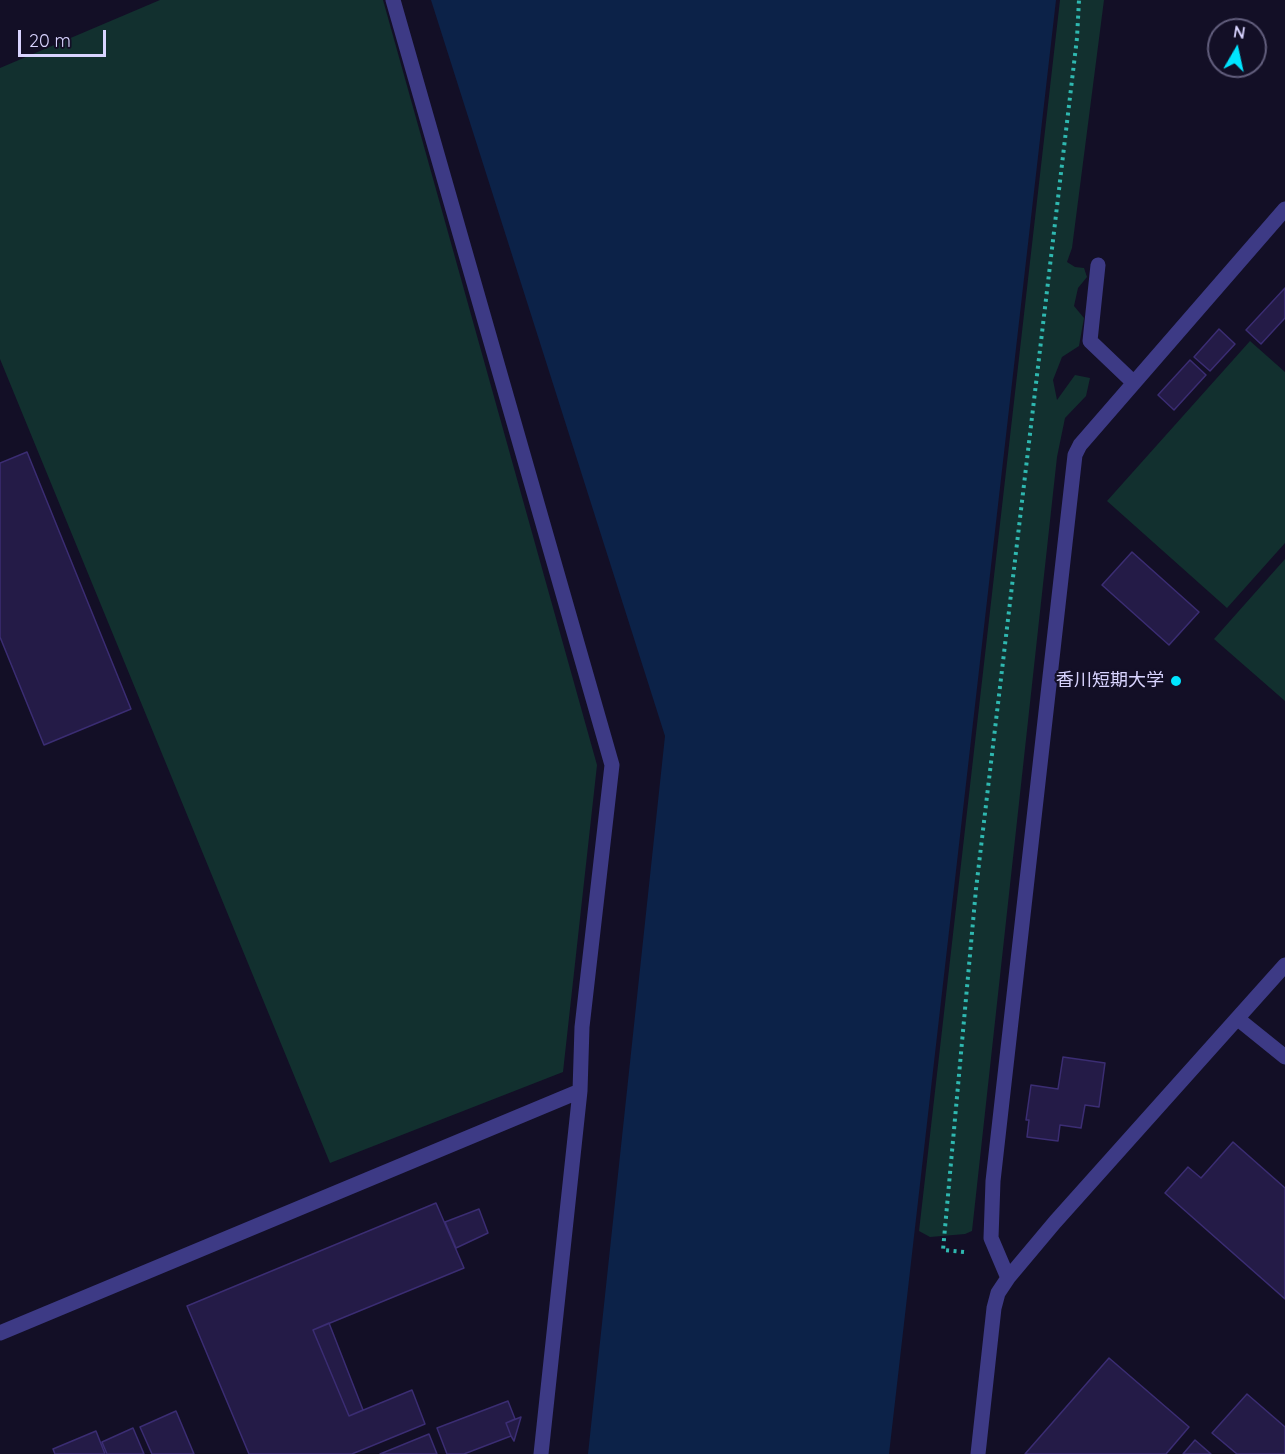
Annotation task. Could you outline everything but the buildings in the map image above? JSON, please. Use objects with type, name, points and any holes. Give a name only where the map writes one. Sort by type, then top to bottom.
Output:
[{"type":"street","points":[[393,0],[612,765],[582,1027],[580,1091],[541,1454]]},
{"type":"street","points":[[1008,1278],[991,1238],[993,1181],[1075,454],[1080,445],[1285,209]]},
{"type":"street","points":[[1098,265],[1090,341],[1134,383]]},
{"type":"street","points":[[978,1454],[994,1308],[998,1293],[1055,1222],[1285,965]]},
{"type":"street","points":[[1238,1019],[1285,1057]]},
{"type":"street","points":[[0,1333],[580,1091]]},
{"type":"path","points":[[964,1252],[944,1250],[976,889],[1076,50],[1078,0]]},
{"type":"green space","points":[[160,0],[383,0],[597,765],[563,1072],[330,1163],[0,359],[0,68]]},
{"type":"green space","points":[[1060,0],[1104,0],[1072,248],[1067,262],[1075,267],[1084,268],[1087,277],[1078,288],[1074,306],[1084,318],[1079,346],[1062,357],[1053,380],[1057,400],[1075,375],[1090,378],[1086,396],[1065,418],[1057,457],[972,1231],[965,1234],[930,1237],[919,1231]]},
{"type":"green space","points":[[1250,341],[1285,372],[1285,543],[1227,608],[1107,501]]},
{"type":"green space","points":[[1285,559],[1285,701],[1214,639]]},
{"type":"water","points":[[431,0],[1056,0],[889,1454],[588,1454],[665,736]]},
{"type":"place","name":"香川短期大学","points":[[1176,681]]}]
